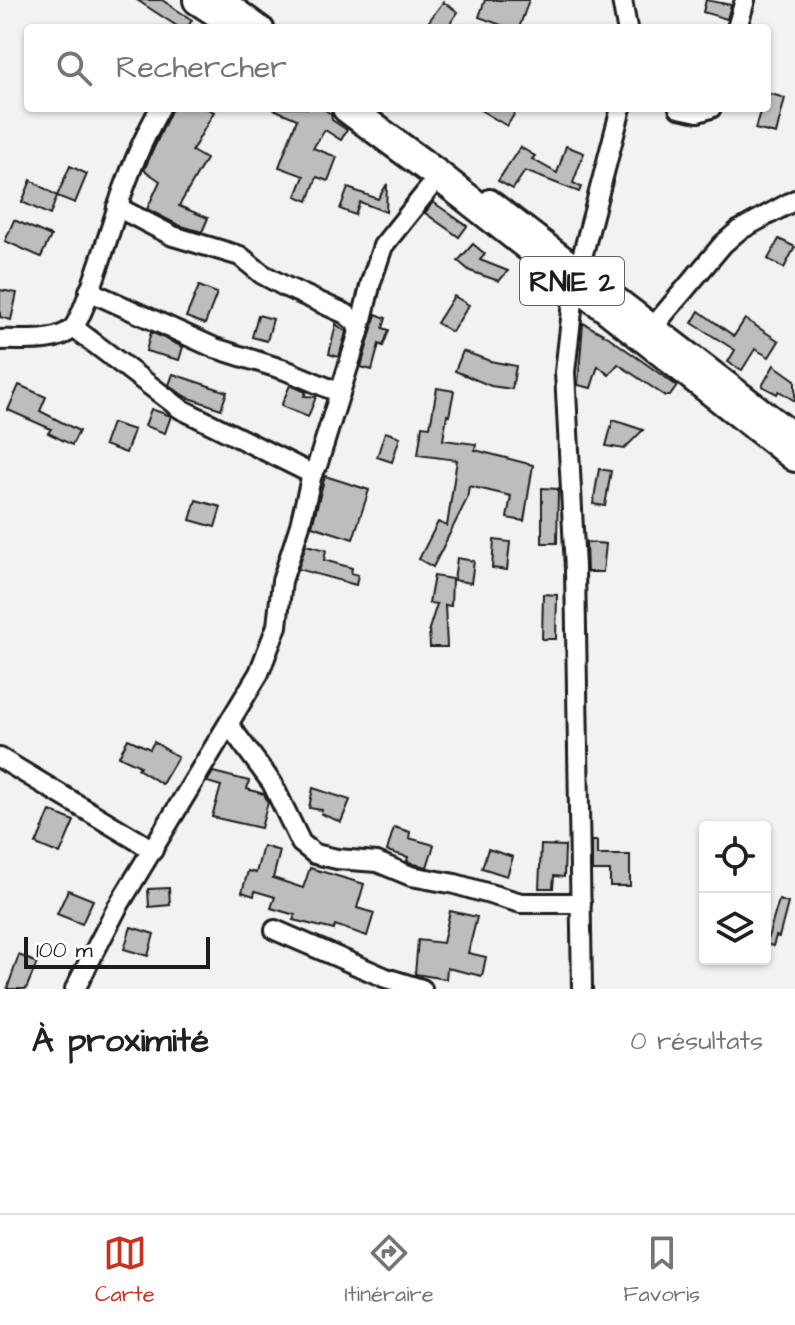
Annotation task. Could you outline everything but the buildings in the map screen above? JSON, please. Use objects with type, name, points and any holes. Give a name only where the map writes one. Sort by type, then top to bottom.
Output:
[{"type":"highway","name":"RNIE 2","points":[[352,112],[649,331],[795,457]]},
{"type":"street","points":[[622,0],[626,24]]},
{"type":"street","points":[[738,24],[745,0]]},
{"type":"street","points":[[0,340],[44,339],[74,328],[134,161],[158,112]]},
{"type":"street","points":[[375,112],[578,276]]},
{"type":"street","points":[[582,989],[575,569],[565,372],[578,276],[620,112]]},
{"type":"street","points":[[75,989],[117,908],[259,673],[277,626],[282,581],[312,474],[359,332],[383,246],[439,176]]},
{"type":"street","points":[[795,200],[738,231],[723,244],[649,331],[795,433]]},
{"type":"street","points":[[117,207],[194,244],[240,256],[286,287],[346,314],[356,323],[359,332]]},
{"type":"street","points":[[89,291],[215,348],[285,370],[340,393]]},
{"type":"street","points":[[74,328],[181,409],[312,474]]},
{"type":"street","points":[[229,725],[272,783],[301,843],[315,854],[377,862],[411,876],[455,884],[521,903],[581,903]]},
{"type":"street","points":[[0,758],[153,850]]},
{"type":"street","points":[[275,930],[382,983],[422,989]]}]
